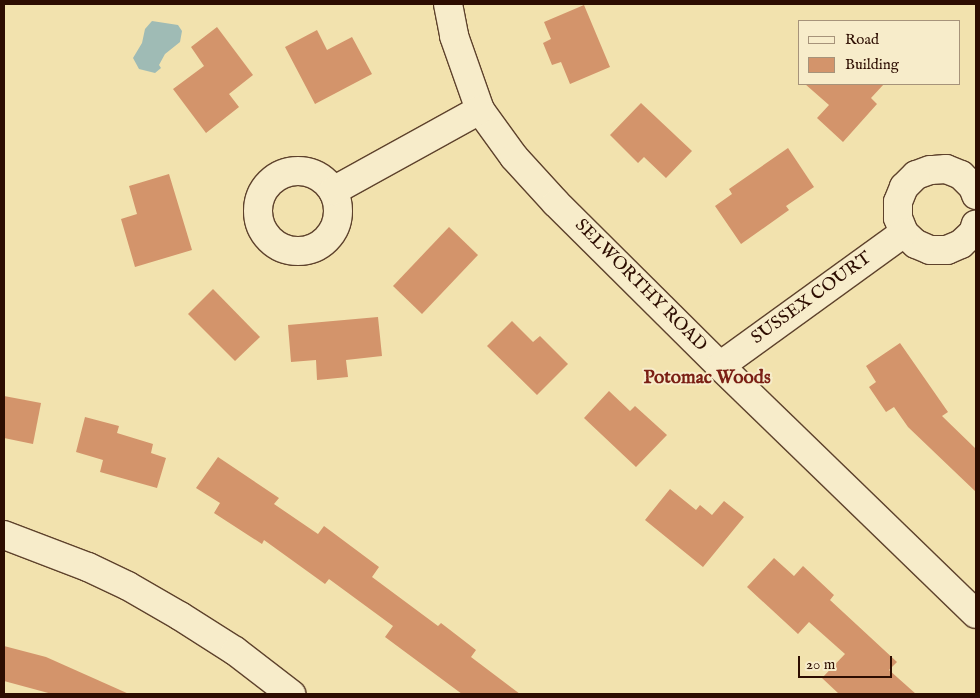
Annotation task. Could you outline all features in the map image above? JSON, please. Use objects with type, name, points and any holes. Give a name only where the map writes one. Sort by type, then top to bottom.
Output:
[{"type":"street","name":"SELWORTHY ROAD","points":[[448,4],[454,36],[480,110],[514,157],[556,203],[720,366],[976,614]]},
{"type":"street","points":[[333,191],[480,110]]},
{"type":"street","points":[[976,195],[973,187],[961,175],[946,169],[930,170],[916,175],[904,187],[898,202],[898,218],[904,233],[916,244],[930,250],[947,250],[962,244],[973,233],[976,224]]},
{"type":"street","name":"SUSSEX COURT","points":[[720,366],[904,233]]},
{"type":"street","points":[[4,536],[88,566],[128,586],[180,616],[235,652],[291,694]]},
{"type":"water","points":[[152,21],[178,25],[182,31],[180,42],[165,54],[159,65],[161,68],[155,73],[139,69],[133,58],[142,43],[145,29]]},
{"type":"building","points":[[584,5],[610,67],[570,84],[561,62],[552,65],[543,43],[551,39],[544,22]]},
{"type":"building","points":[[217,27],[253,75],[229,94],[239,107],[206,133],[173,89],[204,66],[191,47]]},
{"type":"building","points":[[317,30],[327,50],[352,37],[372,74],[315,104],[285,47]]},
{"type":"building","points":[[806,85],[883,85],[871,98],[877,104],[843,142],[817,118],[829,105]]},
{"type":"building","points":[[641,103],[692,151],[666,178],[644,157],[638,163],[610,135]]},
{"type":"building","points":[[788,148],[814,187],[786,206],[789,210],[741,244],[715,206],[732,194],[729,189]]},
{"type":"building","points":[[169,174],[192,250],[135,267],[121,219],[137,214],[129,186]]},
{"type":"building","points":[[449,227],[478,255],[422,314],[393,286]]},
{"type":"building","points":[[213,289],[260,337],[235,361],[188,314]]},
{"type":"building","points":[[378,317],[382,356],[346,360],[348,377],[317,380],[316,360],[291,362],[288,325]]},
{"type":"building","points":[[512,321],[533,342],[540,336],[568,364],[537,395],[487,346]]},
{"type":"building","points":[[900,343],[948,412],[942,416],[976,449],[976,492],[908,427],[894,407],[886,412],[869,387],[876,382],[866,366]]},
{"type":"building","points":[[609,391],[630,411],[635,406],[667,435],[636,467],[584,418]]},
{"type":"building","points":[[4,396],[41,403],[33,444],[4,438]]},
{"type":"building","points":[[85,417],[119,426],[117,433],[153,444],[151,453],[166,458],[157,488],[100,472],[103,460],[76,452]]},
{"type":"building","points":[[218,457],[279,498],[274,504],[318,534],[324,526],[379,567],[372,577],[438,626],[441,623],[476,650],[471,657],[520,694],[462,694],[385,637],[393,626],[329,579],[325,584],[264,540],[262,544],[214,513],[220,503],[196,488]]},
{"type":"building","points":[[670,489],[696,510],[700,505],[712,515],[724,501],[744,517],[703,567],[645,520]]},
{"type":"building","points":[[774,558],[794,576],[803,566],[834,595],[830,600],[897,662],[889,670],[916,694],[839,694],[822,678],[845,654],[809,622],[798,634],[747,587]]},
{"type":"building","points":[[4,646],[46,657],[129,694],[52,694],[4,681]]},
{"type":"district","name":"Potomac Woods","points":[[707,379]]}]
